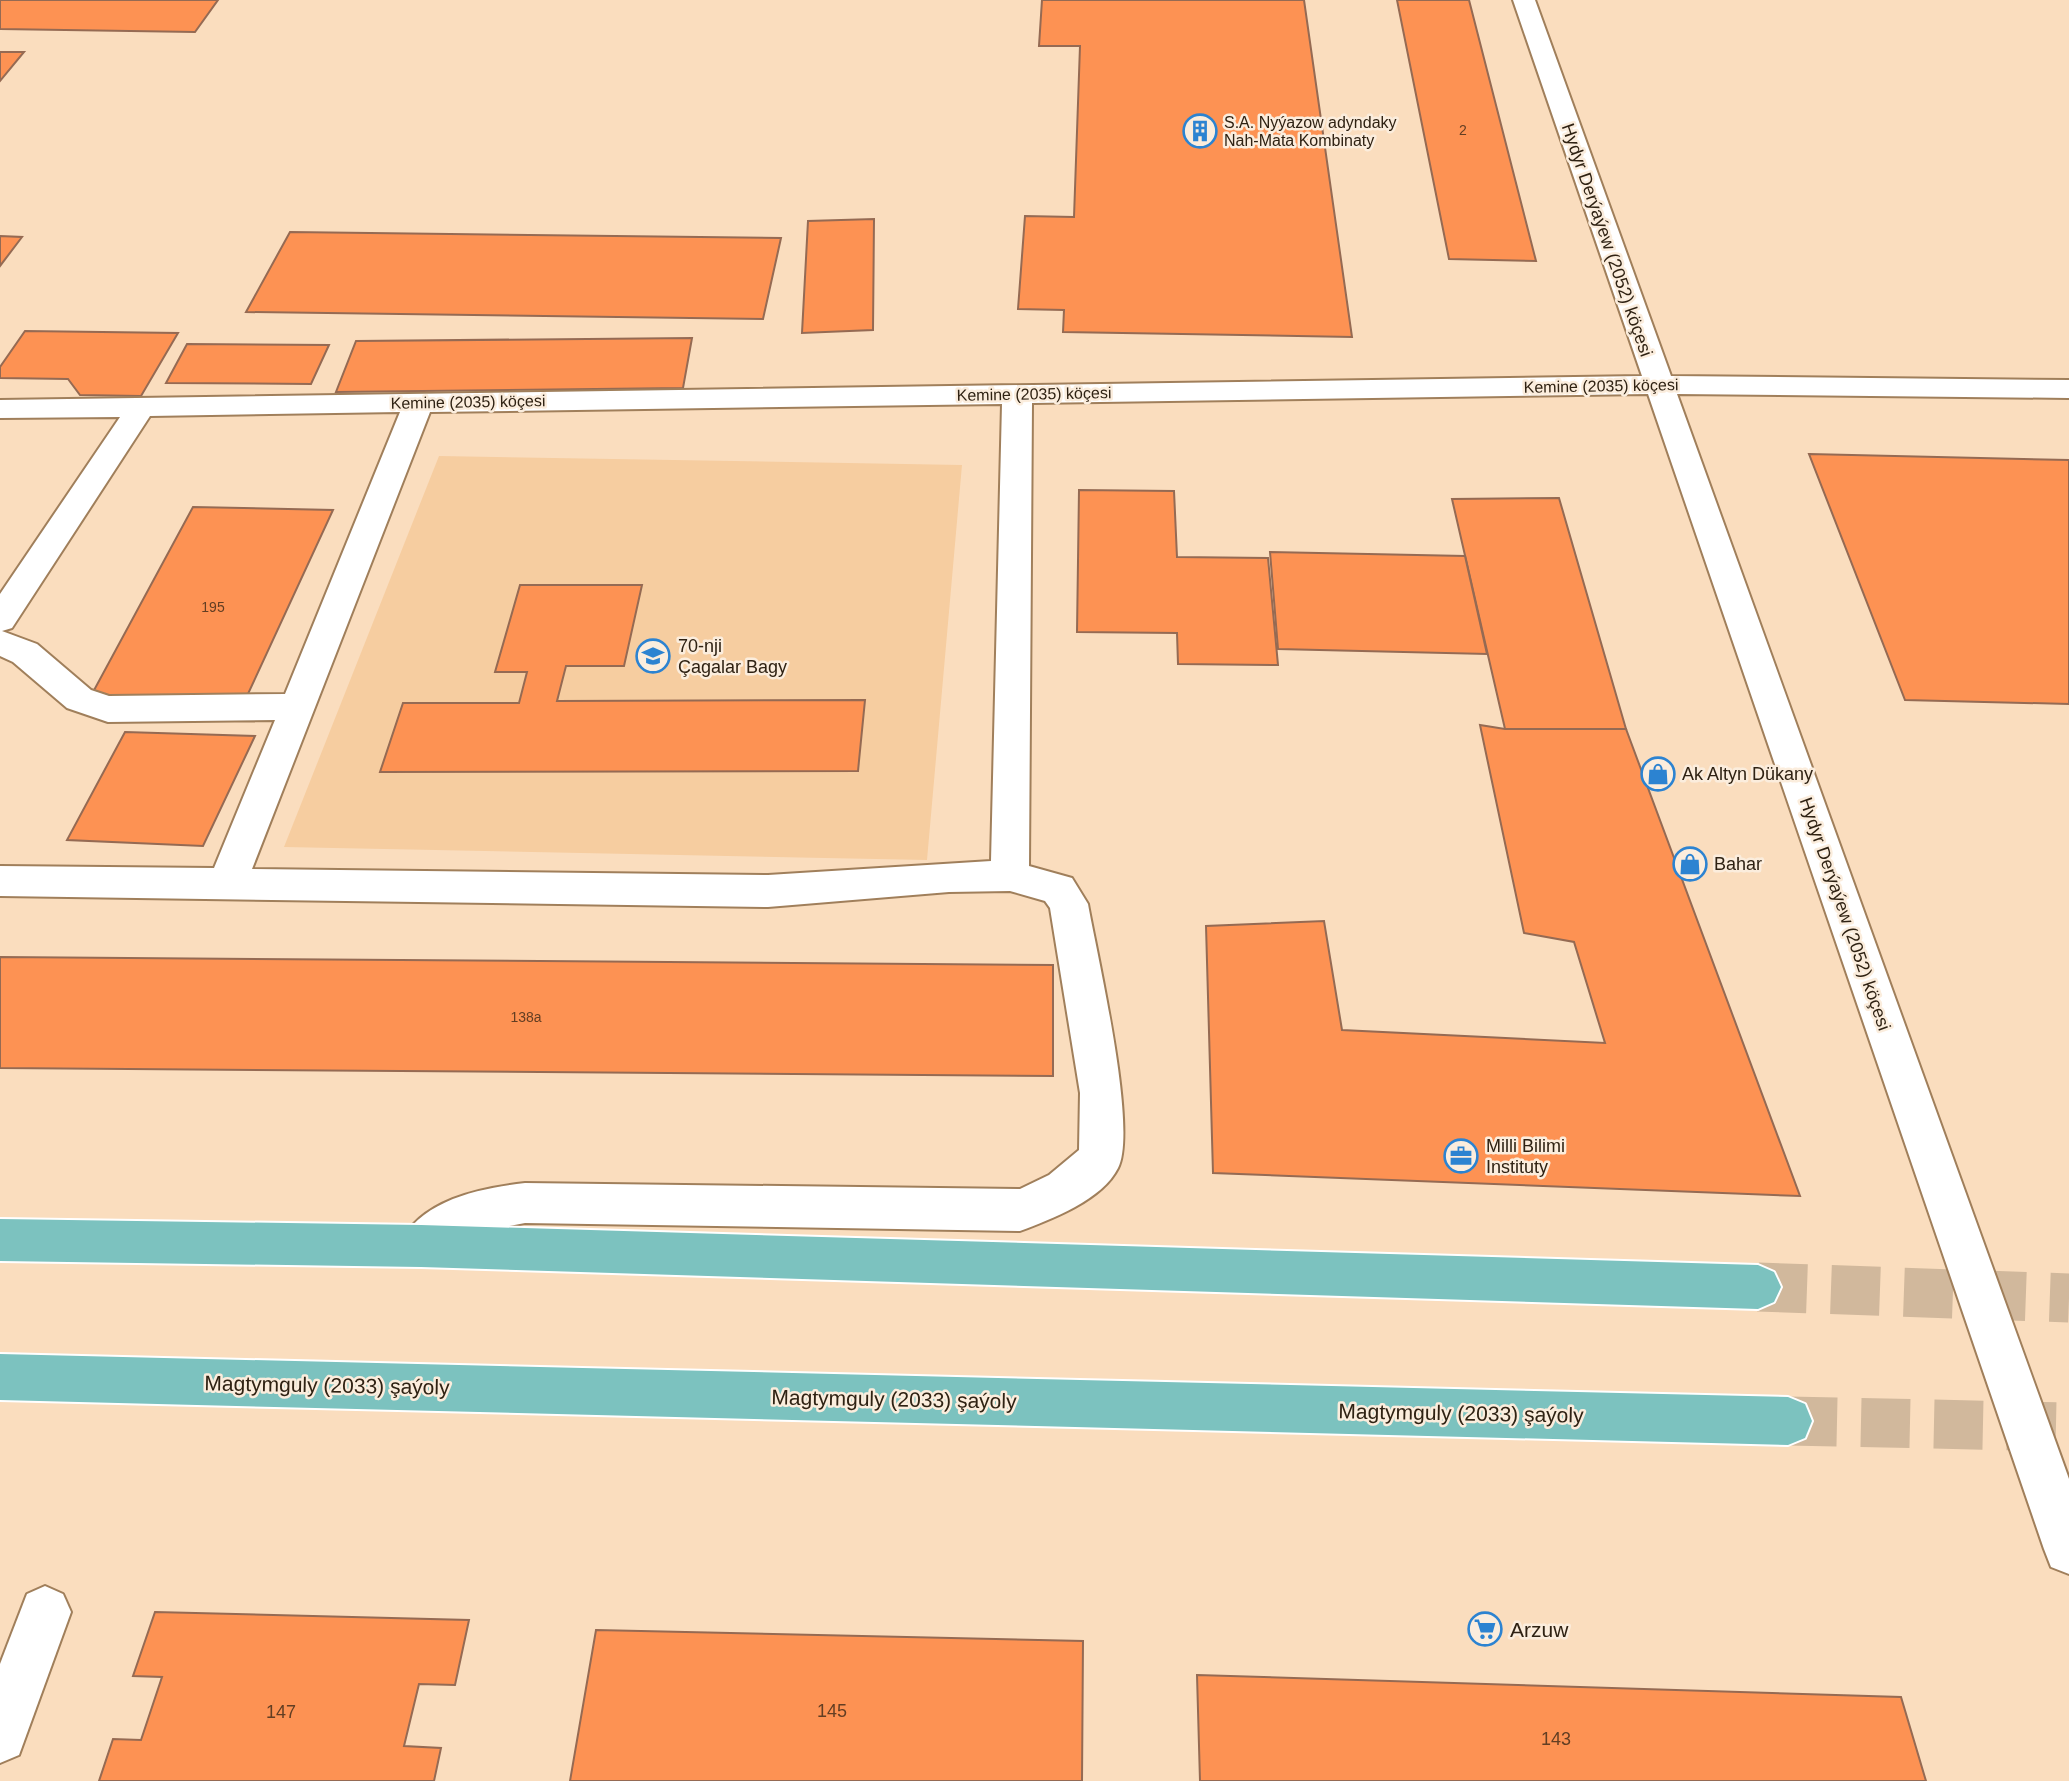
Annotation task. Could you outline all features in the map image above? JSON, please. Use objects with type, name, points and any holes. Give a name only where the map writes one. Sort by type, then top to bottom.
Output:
[{"type":"main road","points":[[0,1240],[421,1246],[1758,1287]]},
{"type":"main road","name":"Magtymguly (2033) şaýoly","points":[[0,1377],[1788,1421]]},
{"type":"street","name":"Hydyr Derýaýew (2052) köçesi","points":[[1524,0],[2069,1549]]},
{"type":"street","name":"Kemine (2035) köçesi","points":[[0,409],[1658,385],[2069,389]]},
{"type":"street","points":[[1010,876],[1017,394]]},
{"type":"street","points":[[227,884],[419,403]]},
{"type":"street","points":[[0,620],[141,407]]},
{"type":"street","points":[[0,643],[25,653],[79,699],[108,709],[298,707]]},
{"type":"street","points":[[0,881],[768,891],[949,877],[1010,876],[1058,889],[1069,904],[1101,1093],[1101,1158],[1077,1182],[1042,1203],[1020,1209],[525,1203],[473,1210],[449,1222],[421,1246]]},
{"type":"street","points":[[0,1736],[45,1612]]},
{"type":"shaded area","name":"70-nji Çagalar Bagy","points":[[439,456],[962,465],[927,860],[284,847]]},
{"type":"building","points":[[0,0],[218,0],[195,32],[0,29]]},
{"type":"building","name":"S.A. Nyýazow adyndaky Nah-Mata Kombinaty","points":[[1042,0],[1304,0],[1352,337],[1063,332],[1064,310],[1018,309],[1025,216],[1074,217],[1080,46],[1039,46]]},
{"type":"building","points":[[1397,0],[1469,0],[1536,261],[1449,259]]},
{"type":"building","points":[[0,52],[24,52],[0,81]]},
{"type":"building","points":[[874,219],[873,330],[802,333],[808,221]]},
{"type":"building","points":[[290,232],[781,238],[763,319],[246,312]]},
{"type":"building","points":[[0,236],[22,237],[0,266]]},
{"type":"building","points":[[25,331],[178,333],[141,396],[80,395],[68,379],[0,378],[0,367]]},
{"type":"building","points":[[692,338],[683,388],[336,392],[356,341]]},
{"type":"building","points":[[187,344],[329,345],[311,384],[166,383]]},
{"type":"building","points":[[1809,454],[2069,460],[2069,704],[1905,700]]},
{"type":"building","points":[[1079,490],[1174,491],[1177,557],[1268,558],[1278,665],[1178,664],[1177,633],[1077,632]]},
{"type":"building","points":[[1559,498],[1626,729],[1505,729],[1452,499]]},
{"type":"building","points":[[193,507],[333,510],[241,709],[86,705]]},
{"type":"building","points":[[1270,552],[1465,556],[1487,654],[1278,649]]},
{"type":"building","points":[[520,585],[642,585],[624,666],[566,666],[557,701],[865,700],[858,771],[380,772],[403,703],[519,703],[527,672],[495,672]]},
{"type":"building","points":[[1480,725],[1505,729],[1626,729],[1800,1196],[1213,1173],[1206,926],[1324,921],[1342,1030],[1605,1043],[1574,942],[1524,933]]},
{"type":"building","points":[[125,732],[255,736],[203,846],[67,840]]},
{"type":"building","points":[[0,957],[1053,965],[1053,1076],[0,1068]]},
{"type":"building","points":[[155,1612],[469,1620],[455,1685],[419,1684],[404,1746],[441,1748],[434,1781],[99,1781],[113,1739],[141,1740],[162,1677],[133,1676]]},
{"type":"building","points":[[596,1630],[1083,1641],[1082,1781],[570,1781]]},
{"type":"building","points":[[1197,1675],[1901,1697],[1926,1781],[1200,1781]]},
{"type":"tunnel","points":[[1758,1287],[2069,1298]]},
{"type":"tunnel","points":[[1788,1421],[2069,1427]]},
{"type":"place","name":"S.A. Nyýazow adyndaky Nah-Mata Kombinaty","points":[[1200,131]]},
{"type":"place","name":"70-nji Çagalar Bagy","points":[[653,656]]},
{"type":"place","name":"Ak Altyn Dükany","points":[[1658,774]]},
{"type":"place","name":"Bahar","points":[[1690,864]]},
{"type":"place","name":"Milli Bilimi Instituty","points":[[1461,1156]]},
{"type":"place","name":"Arzuw","points":[[1485,1629]]}]
